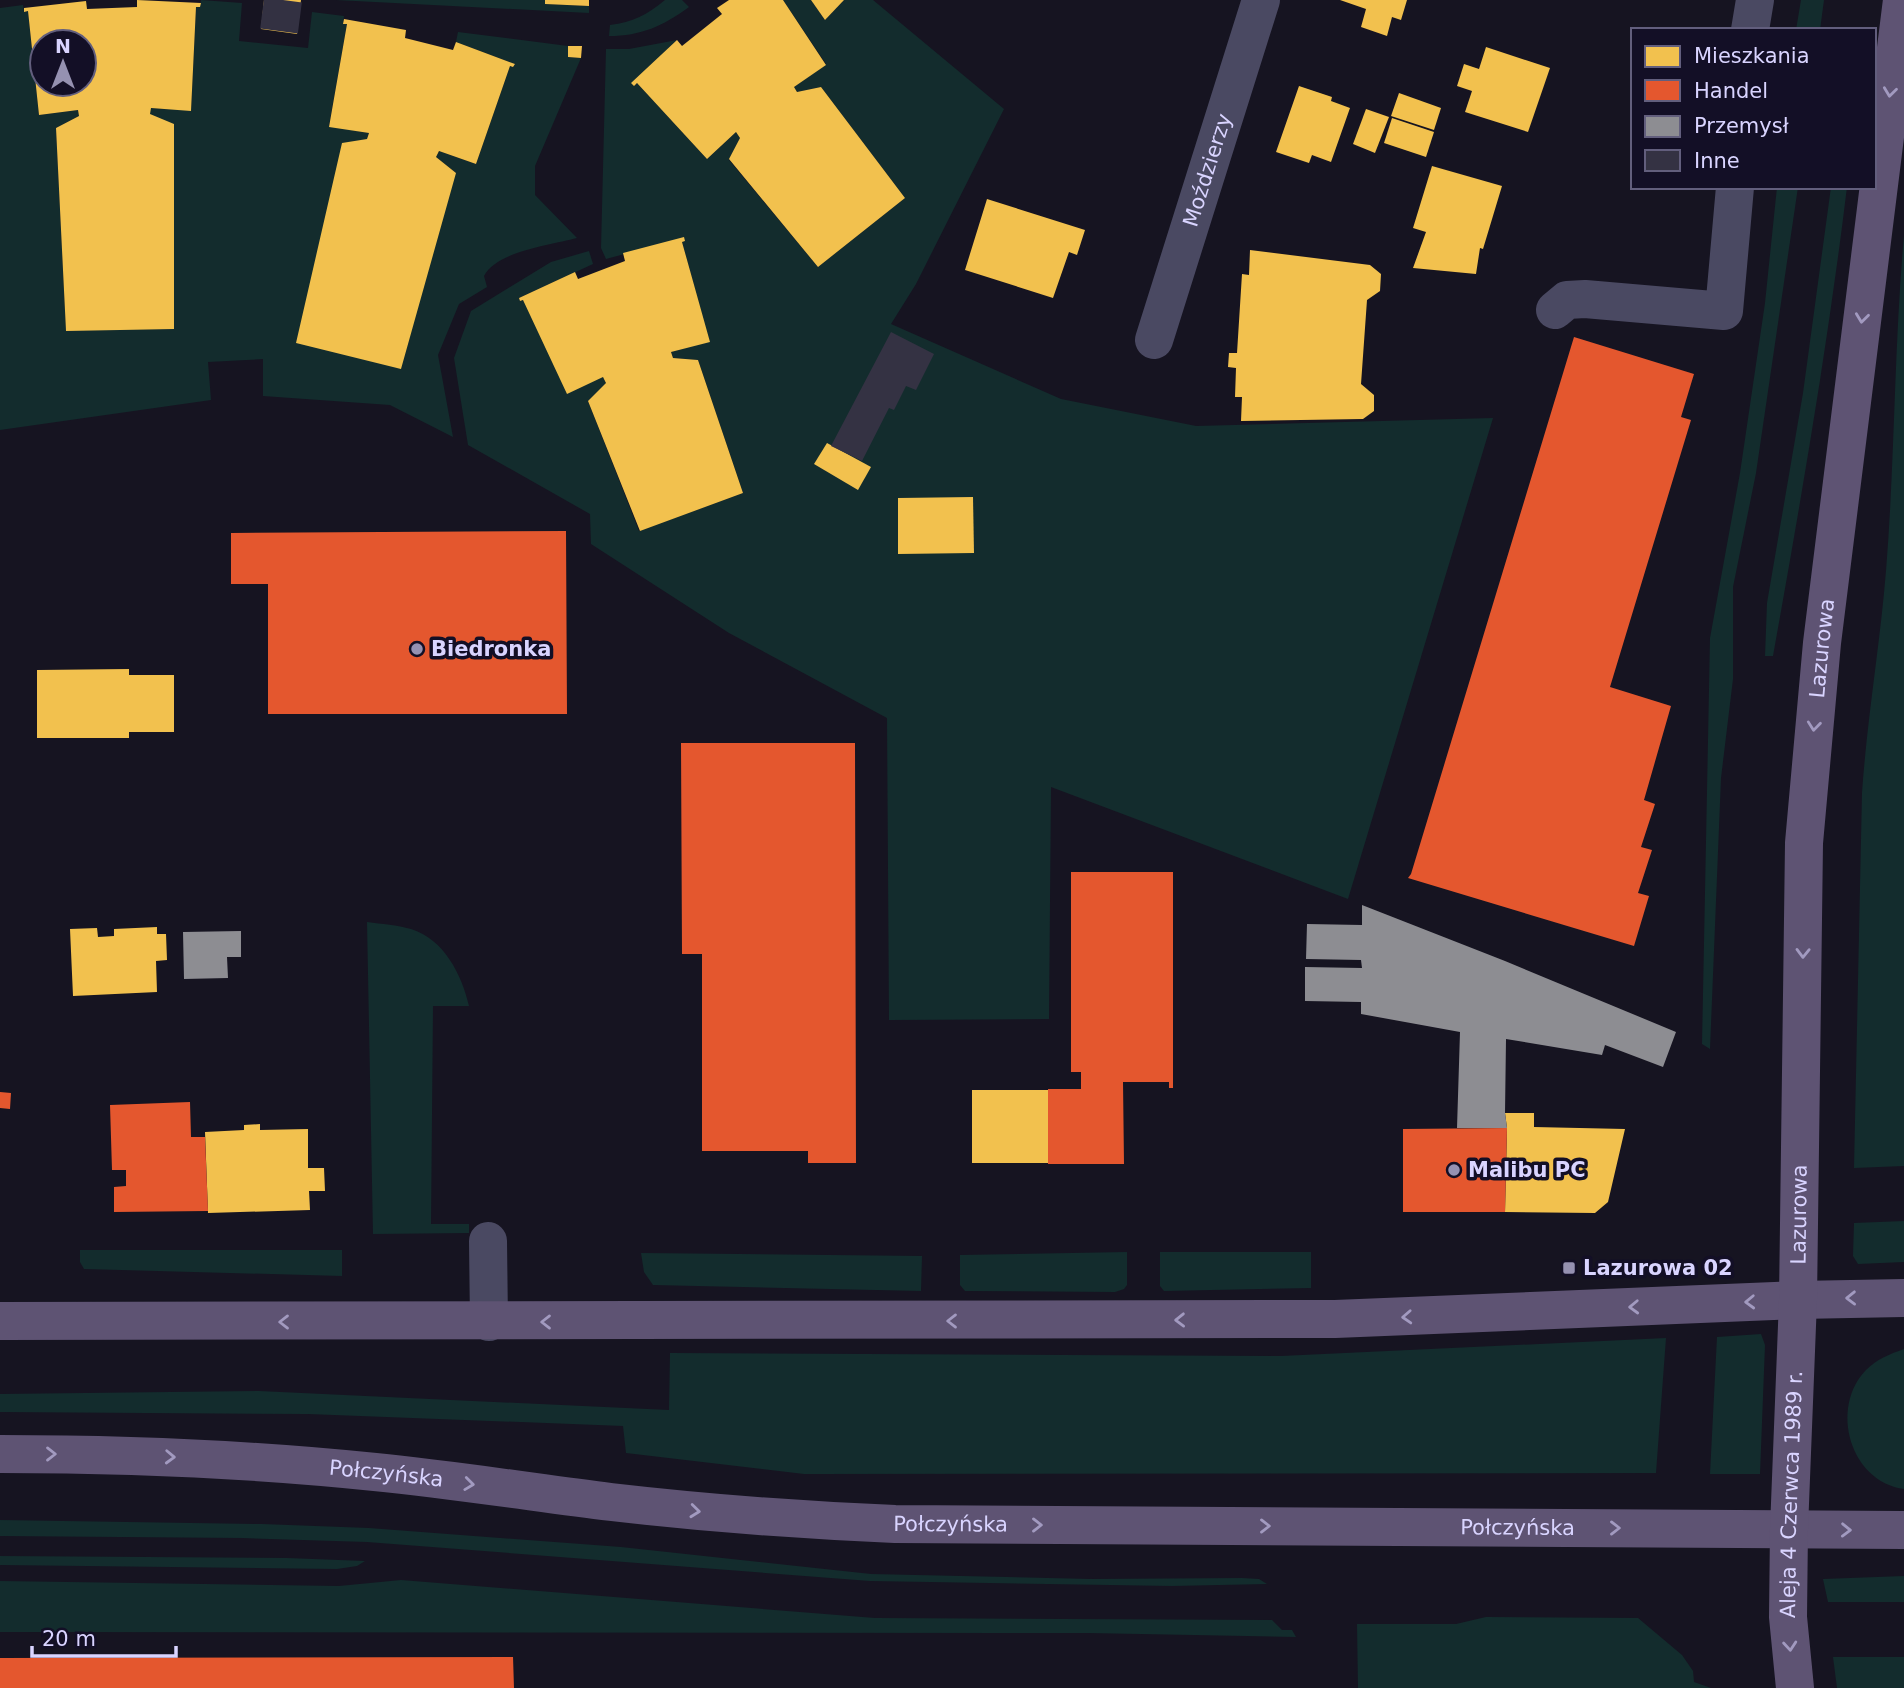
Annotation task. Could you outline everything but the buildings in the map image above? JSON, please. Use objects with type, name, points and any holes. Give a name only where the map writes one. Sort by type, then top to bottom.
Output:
[{"type":"main road","name":"Lazurowa","points":[[1798,1300],[1804,843],[1831,564],[1902,0]]},
{"type":"main road","points":[[0,1321],[1335,1319],[1904,1298]]},
{"type":"main road","name":"Aleja 4 Czerwca 1989 r.","points":[[1794,1688],[1788,1617],[1798,1300]]},
{"type":"main road","name":"Połczyńska","points":[[0,1454],[102,1454],[300,1465],[708,1512],[895,1524],[1904,1530]]},
{"type":"street","name":"Moździerzy","points":[[1154,340],[1261,0]]},
{"type":"street","points":[[1750,28],[1755,0]]},
{"type":"street","points":[[1555,310],[1567,300],[1585,299],[1724,312],[1735,189]]},
{"type":"street","points":[[488,1241],[489,1322]]},
{"type":"green space","points":[[201,0],[242,3],[239,41],[308,48],[312,12],[344,16],[343,24],[347,24],[329,126],[369,133],[367,139],[342,144],[456,173],[436,157],[439,151],[476,164],[510,66],[515,64],[456,42],[458,32],[568,46],[568,57],[581,58],[535,166],[535,195],[577,238],[526,250],[500,260],[484,276],[487,287],[459,304],[438,355],[453,437],[390,405],[263,396],[263,359],[208,362],[211,400],[0,430],[0,8],[23,5],[24,12],[28,11],[28,98],[37,98],[39,115],[78,110],[79,116],[56,128],[66,330],[151,108],[191,110],[196,7],[200,7]]},
{"type":"green space","points":[[336,0],[545,0],[546,4],[589,6],[589,13]]},
{"type":"green space","points":[[665,0],[682,0],[689,7],[651,29],[609,36],[610,25],[639,17]]},
{"type":"green space","points":[[783,0],[811,0],[825,20],[844,0],[873,0],[1004,109],[916,284],[891,324],[1061,399],[1196,426],[1493,418],[1348,899],[1051,787],[1049,1019],[889,1020],[887,718],[729,633],[591,544],[590,514],[468,445],[454,358],[471,311],[551,262],[589,251],[593,264],[519,298],[603,377],[606,383],[588,401],[639,531],[743,493],[698,360],[673,358],[671,352],[709,341],[682,242],[685,241],[684,238],[606,259],[601,248],[606,49],[629,49],[677,40],[632,83],[634,86],[637,83],[707,159],[736,132],[740,138],[729,160],[818,267],[905,198],[821,87],[797,92],[794,87],[826,64]]},
{"type":"green space","points":[[1801,0],[1824,0],[1820,28],[1796,28]]},
{"type":"green space","points":[[1777,189],[1798,189],[1756,473],[1733,587],[1733,679],[1721,778],[1710,1049],[1702,1044],[1710,638],[1740,473],[1765,303]]},
{"type":"green space","points":[[1831,189],[1847,189],[1804,480],[1773,656],[1765,656],[1767,603],[1803,393]]},
{"type":"green space","points":[[1904,235],[1904,1166],[1854,1168],[1862,793],[1886,571]]},
{"type":"green space","points":[[367,922],[411,929],[433,941],[450,960],[466,994],[469,1006],[433,1006],[431,1224],[469,1224],[469,1233],[373,1234]]},
{"type":"green space","points":[[1904,1221],[1904,1262],[1858,1264],[1853,1256],[1854,1223]]},
{"type":"green space","points":[[80,1250],[342,1250],[342,1276],[84,1269],[80,1262]]},
{"type":"green space","points":[[1127,1252],[1127,1285],[1115,1292],[965,1291],[960,1285],[960,1255]]},
{"type":"green space","points":[[1160,1252],[1311,1252],[1311,1288],[1164,1291],[1160,1286]]},
{"type":"green space","points":[[641,1253],[922,1256],[921,1291],[653,1285],[644,1272]]},
{"type":"green space","points":[[1761,1334],[1765,1345],[1760,1474],[1710,1474],[1717,1337]]},
{"type":"green space","points":[[1666,1338],[1656,1473],[804,1474],[626,1453],[623,1426],[308,1414],[0,1412],[0,1394],[259,1391],[669,1410],[670,1353],[1281,1356]]},
{"type":"green space","points":[[1904,1349],[1904,1489],[1885,1483],[1870,1473],[1858,1458],[1848,1423],[1849,1404],[1855,1386],[1866,1370],[1879,1360]]},
{"type":"green space","points":[[0,1520],[369,1528],[621,1547],[871,1574],[1091,1579],[1242,1578],[1259,1579],[1267,1584],[1172,1586],[870,1581],[367,1542],[0,1536]]},
{"type":"green space","points":[[0,1556],[365,1561],[357,1566],[337,1569],[0,1565]]},
{"type":"green space","points":[[1904,1576],[1904,1602],[1828,1602],[1823,1579]]},
{"type":"green space","points":[[401,1580],[875,1618],[1272,1620],[1282,1630],[1292,1630],[1296,1637],[1088,1633],[0,1632],[0,1581],[339,1586]]},
{"type":"green space","points":[[1486,1617],[1638,1618],[1682,1655],[1693,1671],[1694,1682],[1711,1688],[1358,1688],[1357,1624],[1456,1624]]},
{"type":"green space","points":[[1833,1657],[1904,1657],[1904,1688],[1837,1688]]},
{"type":"tunnel","points":[[279,31],[283,0]]},
{"type":"place","name":"Biedronka","points":[[417,649]]},
{"type":"place","name":"Malibu PC","points":[[1454,1170]]},
{"type":"place","name":"Lazurowa 02","points":[[1569,1268]]}]
